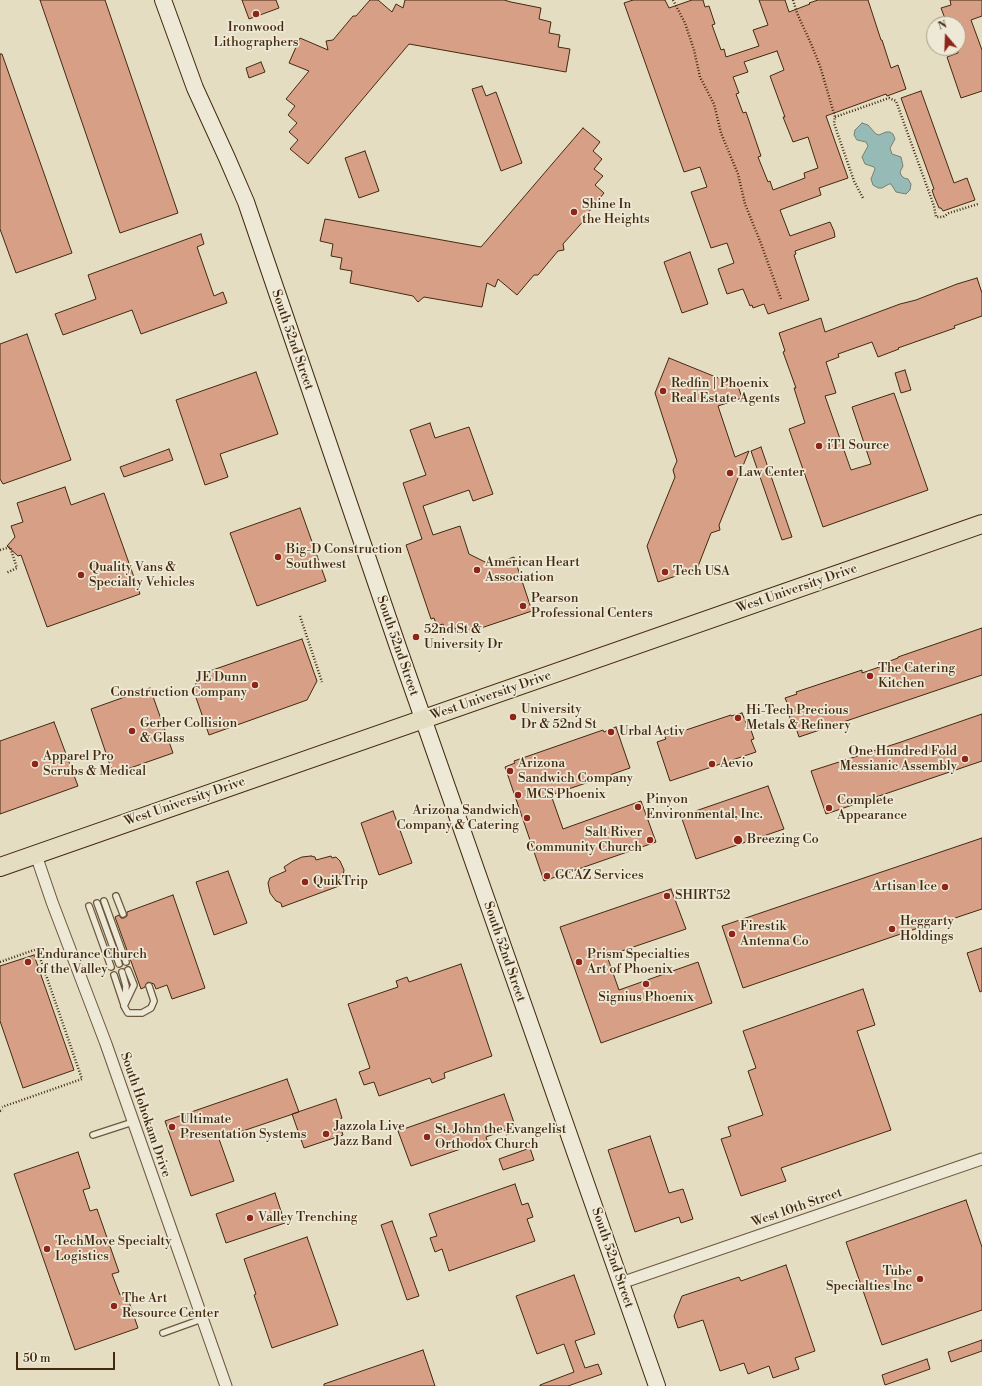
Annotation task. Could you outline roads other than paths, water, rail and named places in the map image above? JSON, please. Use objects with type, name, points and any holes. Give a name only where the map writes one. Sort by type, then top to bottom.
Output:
[{"type":"main road","name":"South 52nd Street","points":[[163,0],[195,88],[228,158],[246,202],[337,472],[657,1386]]},
{"type":"main road","name":"West University Drive","points":[[0,867],[982,524]]},
{"type":"street","name":"South Hohokam Drive","points":[[36,854],[52,902],[106,1044],[226,1386]]},
{"type":"street","name":"West 10th Street","points":[[621,1283],[982,1159]]},
{"type":"lane","points":[[116,896],[123,914]]},
{"type":"lane","points":[[104,901],[126,962]]},
{"type":"lane","points":[[97,903],[119,964]]},
{"type":"lane","points":[[89,906],[111,967]]},
{"type":"lane","points":[[124,1006],[134,985],[128,970]]},
{"type":"lane","points":[[122,972],[126,986],[124,1006]]},
{"type":"lane","points":[[114,975],[126,1011],[131,1014],[142,1013],[151,1008],[154,1001],[149,986]]},
{"type":"lane","points":[[93,1135],[133,1122]]},
{"type":"lane","points":[[163,1333],[202,1319]]},
{"type":"water","points":[[862,123],[868,125],[876,134],[879,135],[890,132],[893,134],[895,139],[890,148],[892,154],[901,157],[903,166],[900,172],[901,175],[908,179],[911,184],[910,190],[906,194],[896,192],[891,184],[882,188],[878,188],[873,185],[871,179],[875,169],[874,167],[865,164],[862,157],[868,146],[866,142],[857,140],[854,135],[855,130]]},
{"type":"place","name":"Ironwood Lithographers","points":[[256,14]]},
{"type":"place","name":"Shine In the Heights","points":[[574,212]]},
{"type":"place","name":"Redfin | Phoenix Real Estate Agents","points":[[663,391]]},
{"type":"place","name":"iT1 Source","points":[[819,446]]},
{"type":"place","name":"Law Center","points":[[730,473]]},
{"type":"place","name":"Big-D Construction Southwest","points":[[278,557]]},
{"type":"place","name":"American Heart Association","points":[[477,570]]},
{"type":"place","name":"Tech USA","points":[[665,572]]},
{"type":"place","name":"Quality Vans & Specialty Vehicles","points":[[81,575]]},
{"type":"place","name":"Pearson Professional Centers","points":[[523,606]]},
{"type":"place","name":"52nd St & University Dr","points":[[416,637]]},
{"type":"place","name":"The Catering Kitchen","points":[[870,676]]},
{"type":"place","name":"JE Dunn Construction Company","points":[[255,685]]},
{"type":"place","name":"University Dr & 52nd St","points":[[513,717]]},
{"type":"place","name":"Hi-Tech Precious Metals & Refinery","points":[[738,718]]},
{"type":"place","name":"Gerber Collision & Glass","points":[[132,731]]},
{"type":"place","name":"Urbal Activ","points":[[611,732]]},
{"type":"place","name":"One Hundred Fold Messianic Assembly","points":[[965,759]]},
{"type":"place","name":"Apparel Pro Scrubs & Medical","points":[[35,764]]},
{"type":"place","name":"Aevio","points":[[712,764]]},
{"type":"place","name":"Arizona Sandwich Company","points":[[510,771]]},
{"type":"place","name":"MCS Phoenix","points":[[518,795]]},
{"type":"place","name":"Pinyon Environmental, Inc.","points":[[638,807]]},
{"type":"place","name":"Complete Appearance","points":[[829,808]]},
{"type":"place","name":"Arizona Sandwich Company & Catering","points":[[527,818]]},
{"type":"place","name":"Salt River Community Church","points":[[650,840]]},
{"type":"place","name":"Breezing Co","points":[[738,840]]},
{"type":"place","name":"GCAZ Services","points":[[547,876]]},
{"type":"place","name":"QuikTrip","points":[[305,882]]},
{"type":"place","name":"Artisan Ice","points":[[945,887]]},
{"type":"place","name":"SHIRT52","points":[[667,896]]},
{"type":"place","name":"Heggarty Holdings","points":[[892,929]]},
{"type":"place","name":"Firestik Antenna Co","points":[[732,934]]},
{"type":"place","name":"Endurance Church of the Valley","points":[[28,962]]},
{"type":"place","name":"Prism Specialties Art of Phoenix","points":[[579,962]]},
{"type":"place","name":"Signius Phoenix","points":[[646,984]]},
{"type":"place","name":"Ultimate Presentation Systems","points":[[172,1127]]},
{"type":"place","name":"Jazzola Live Jazz Band","points":[[326,1134]]},
{"type":"place","name":"St. John the Evangelist Orthodox Church","points":[[427,1137]]},
{"type":"place","name":"Valley Trenching","points":[[250,1218]]},
{"type":"place","name":"TechMove Specialty Logistics","points":[[47,1249]]},
{"type":"place","name":"Tube Specialties Inc","points":[[920,1279]]},
{"type":"place","name":"The Art Resource Center","points":[[114,1306]]}]
